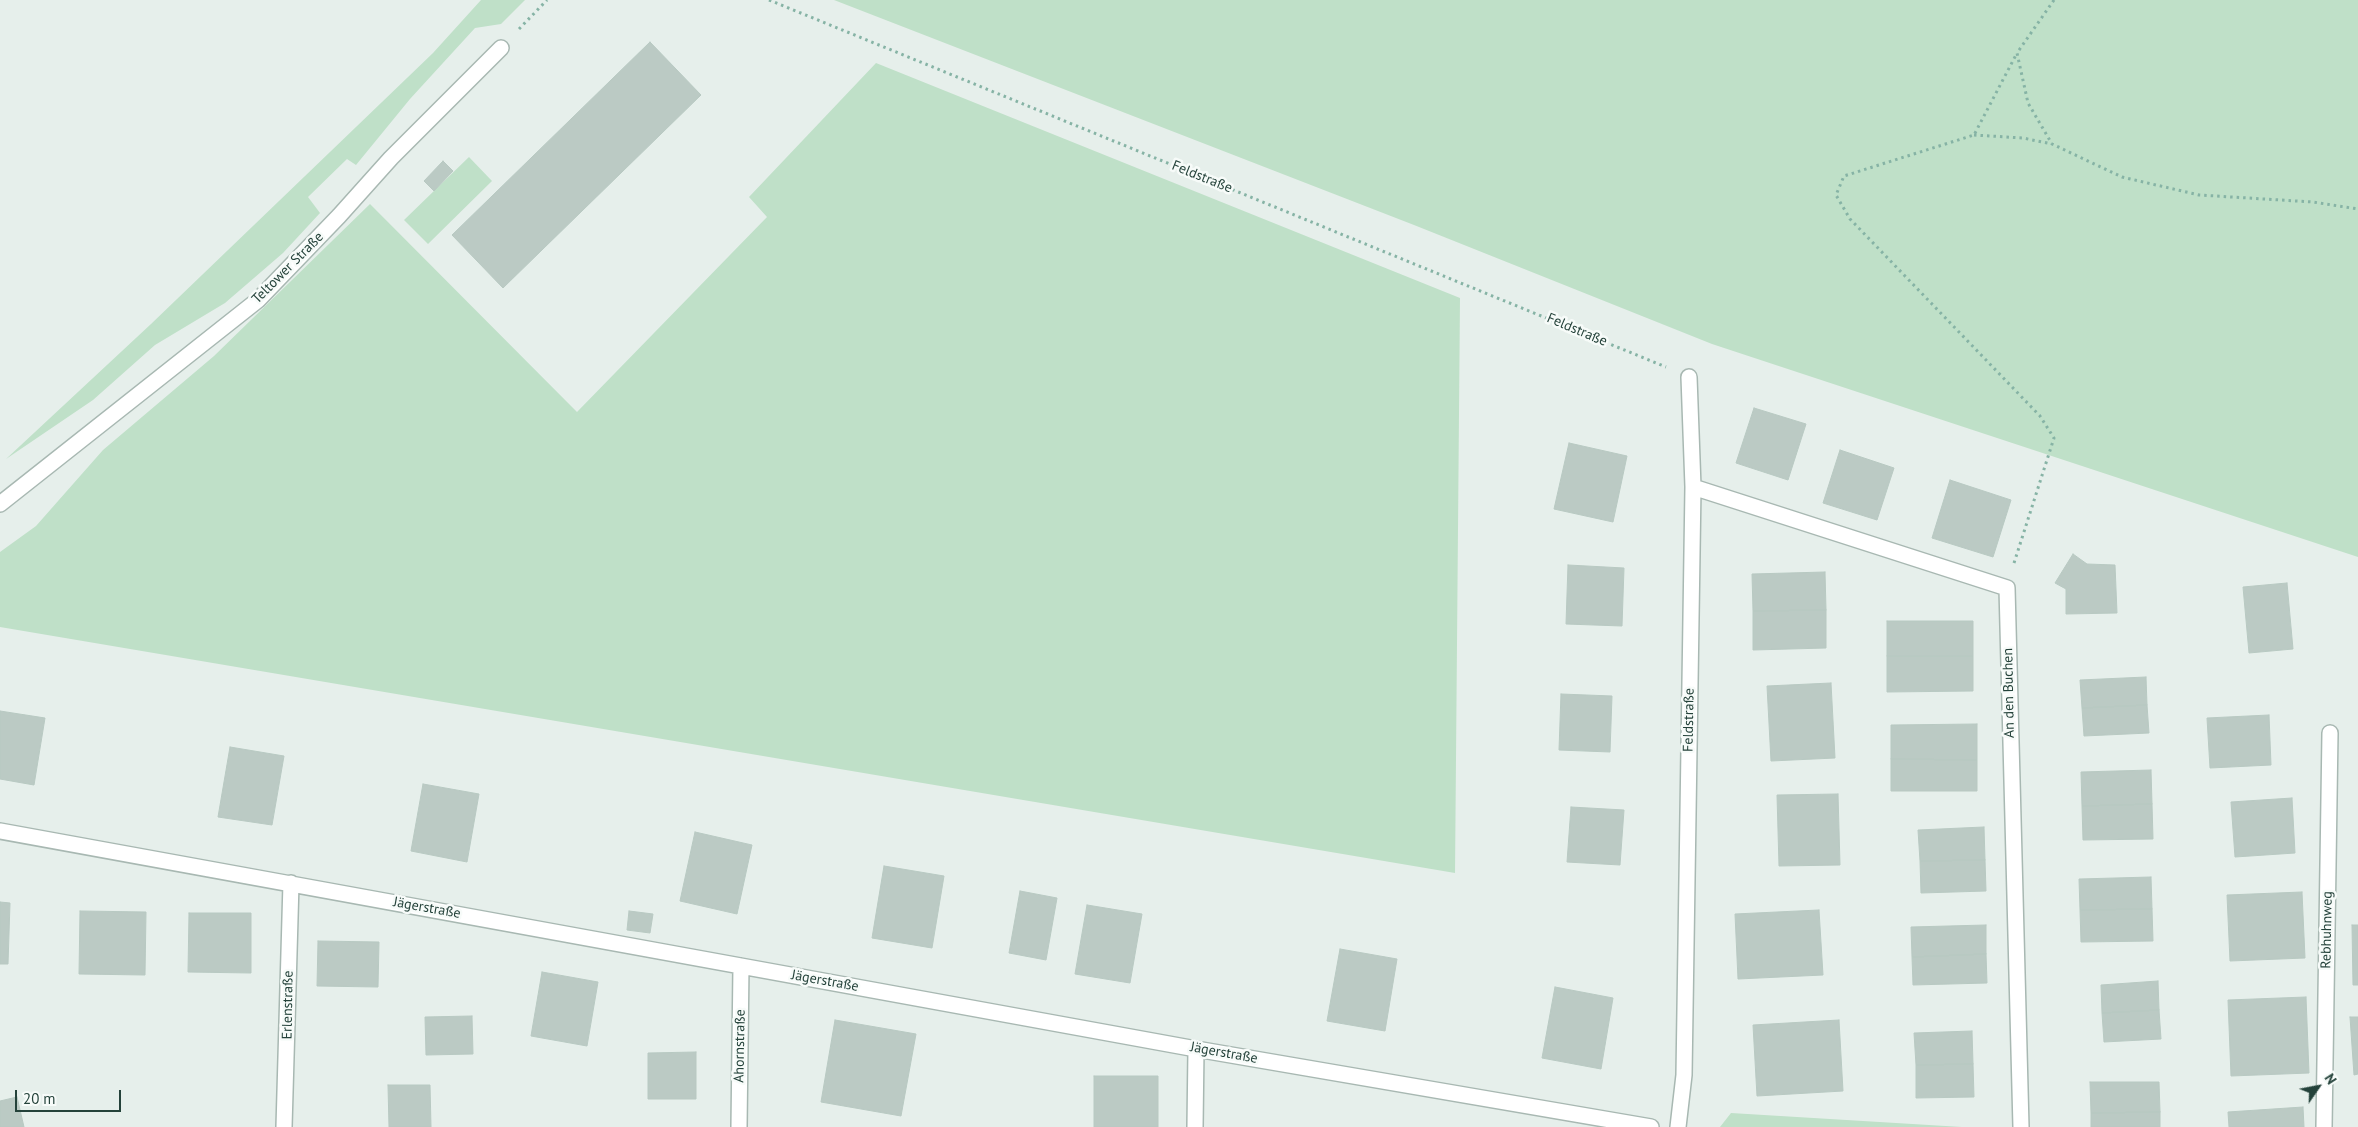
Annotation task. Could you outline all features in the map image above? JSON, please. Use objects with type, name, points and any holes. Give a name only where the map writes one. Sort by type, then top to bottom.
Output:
[{"type":"street","name":"Teltower Straße","points":[[0,504],[258,300],[339,216],[391,158],[501,48]]},
{"type":"street","name":"Feldstraße","points":[[1678,1127],[1684,1075],[1693,488],[1690,377]]},
{"type":"street","points":[[1693,488],[2007,588]]},
{"type":"street","name":"An den Buchen","points":[[2007,588],[2021,1127]]},
{"type":"street","name":"Rebhuhnweg","points":[[2324,1127],[2330,733]]},
{"type":"street","name":"Jägerstraße","points":[[0,831],[1196,1049],[1651,1127]]},
{"type":"street","name":"Erlenstraße","points":[[284,1127],[291,883]]},
{"type":"street","name":"Ahornstraße","points":[[739,1127],[740,966]]},
{"type":"street","points":[[1195,1127],[1196,1049]]},
{"type":"path","points":[[501,48],[547,0]]},
{"type":"path","name":"Feldstraße","points":[[769,0],[1690,377]]},
{"type":"path","points":[[1974,135],[2017,53],[2054,0]]},
{"type":"path","points":[[2017,53],[2028,103],[2052,144]]},
{"type":"path","points":[[2007,588],[2054,438],[2040,416],[1850,218],[1836,195],[1844,176],[1974,135],[2023,138],[2052,144],[2122,177],[2199,195],[2313,202],[2358,210]]},
{"type":"green space","points":[[481,0],[525,0],[501,24],[475,28],[410,99],[356,165],[347,159],[308,197],[320,213],[283,253],[225,303],[155,345],[93,400],[6,459],[151,324],[433,53]]},
{"type":"green space","points":[[834,0],[2358,0],[2358,557],[1712,344],[1414,225]]},
{"type":"green space","points":[[876,63],[1460,298],[1455,873],[0,627],[0,552],[36,526],[103,450],[214,356],[370,204],[577,412],[767,217],[749,197]]},
{"type":"green space","points":[[469,157],[492,181],[428,244],[404,220]]},
{"type":"green space","points":[[1731,1113],[1962,1127],[1720,1127]]},
{"type":"building","points":[[650,42],[701,95],[503,288],[452,235]]},
{"type":"building","points":[[443,161],[453,171],[434,191],[424,181]]},
{"type":"building","points":[[1754,408],[1806,424],[1788,480],[1736,463]]},
{"type":"building","points":[[1569,443],[1627,456],[1613,522],[1554,509]]},
{"type":"building","points":[[1840,450],[1894,468],[1877,520],[1823,503]]},
{"type":"building","points":[[1950,480],[2011,500],[1993,557],[1932,538]]},
{"type":"building","points":[[2073,554],[2087,564],[2115,565],[2117,613],[2066,614],[2066,589],[2055,583]]},
{"type":"building","points":[[1568,565],[1624,568],[1622,626],[1566,624]]},
{"type":"building","points":[[1825,572],[1826,610],[1753,611],[1752,574]]},
{"type":"building","points":[[2287,583],[2293,649],[2249,653],[2243,587]]},
{"type":"building","points":[[1826,610],[1826,648],[1753,650],[1753,611]]},
{"type":"building","points":[[1887,621],[1973,621],[1973,656],[1887,656]]},
{"type":"building","points":[[1887,656],[1973,656],[1973,691],[1887,692]]},
{"type":"building","points":[[2146,677],[2147,705],[2082,708],[2080,680]]},
{"type":"building","points":[[1831,683],[1835,758],[1771,761],[1767,686]]},
{"type":"building","points":[[1561,694],[1612,696],[1610,752],[1559,750]]},
{"type":"building","points":[[2147,705],[2149,733],[2084,736],[2082,708]]},
{"type":"building","points":[[0,711],[45,718],[34,785],[0,779]]},
{"type":"building","points":[[2269,715],[2271,765],[2210,768],[2207,718]]},
{"type":"building","points":[[1977,724],[1977,760],[1891,759],[1891,725]]},
{"type":"building","points":[[230,747],[284,756],[272,825],[218,817]]},
{"type":"building","points":[[1891,759],[1977,760],[1977,791],[1891,791]]},
{"type":"building","points":[[2151,770],[2152,804],[2082,806],[2081,772]]},
{"type":"building","points":[[423,784],[479,794],[467,862],[411,851]]},
{"type":"building","points":[[1838,794],[1840,865],[1779,866],[1777,795]]},
{"type":"building","points":[[2292,798],[2295,853],[2235,857],[2231,802]]},
{"type":"building","points":[[2152,804],[2153,839],[2083,840],[2082,806]]},
{"type":"building","points":[[1571,807],[1624,810],[1620,865],[1567,862]]},
{"type":"building","points":[[1984,827],[1985,860],[1920,861],[1918,830]]},
{"type":"building","points":[[695,832],[752,845],[737,914],[680,901]]},
{"type":"building","points":[[1985,860],[1986,891],[1921,893],[1920,861]]},
{"type":"building","points":[[884,866],[944,876],[932,948],[872,938]]},
{"type":"building","points":[[2151,877],[2152,909],[2080,910],[2079,879]]},
{"type":"building","points":[[1020,891],[1057,898],[1046,960],[1009,953]]},
{"type":"building","points":[[2302,892],[2305,958],[2230,961],[2227,895]]},
{"type":"building","points":[[0,902],[10,903],[8,964],[0,964]]},
{"type":"building","points":[[1087,905],[1142,914],[1130,983],[1075,974]]},
{"type":"building","points":[[2152,909],[2153,941],[2081,942],[2080,910]]},
{"type":"building","points":[[1819,910],[1823,975],[1738,979],[1735,914]]},
{"type":"building","points":[[80,911],[146,912],[145,975],[79,974]]},
{"type":"building","points":[[629,911],[653,914],[650,933],[627,930]]},
{"type":"building","points":[[189,913],[251,913],[251,973],[188,972]]},
{"type":"building","points":[[1986,925],[1986,954],[1912,957],[1911,927]]},
{"type":"building","points":[[2352,925],[2358,925],[2358,985],[2353,985]]},
{"type":"building","points":[[318,941],[379,942],[378,987],[317,986]]},
{"type":"building","points":[[1340,949],[1397,959],[1385,1031],[1327,1021]]},
{"type":"building","points":[[1986,954],[1987,983],[1913,985],[1912,957]]},
{"type":"building","points":[[542,972],[598,982],[587,1046],[531,1036]]},
{"type":"building","points":[[2158,981],[2159,1010],[2102,1013],[2101,985]]},
{"type":"building","points":[[1555,987],[1613,998],[1601,1069],[1542,1058]]},
{"type":"building","points":[[2306,997],[2309,1073],[2231,1076],[2228,1000]]},
{"type":"building","points":[[2159,1010],[2161,1039],[2104,1042],[2102,1013]]},
{"type":"building","points":[[472,1016],[473,1054],[426,1055],[425,1017]]},
{"type":"building","points":[[2350,1017],[2358,1017],[2358,1074],[2354,1075]]},
{"type":"building","points":[[835,1020],[916,1034],[901,1116],[821,1102]]},
{"type":"building","points":[[1839,1020],[1843,1091],[1757,1096],[1753,1025]]},
{"type":"building","points":[[1972,1031],[1973,1064],[1916,1065],[1914,1033]]},
{"type":"building","points":[[696,1052],[696,1099],[648,1099],[648,1053]]},
{"type":"building","points":[[1973,1064],[1974,1097],[1916,1098],[1916,1065]]},
{"type":"building","points":[[1094,1076],[1158,1076],[1158,1127],[1094,1127]]},
{"type":"building","points":[[2090,1082],[2159,1082],[2160,1112],[2091,1113]]},
{"type":"building","points":[[388,1085],[430,1085],[431,1127],[389,1127]]},
{"type":"building","points":[[17,1097],[24,1127],[0,1127],[0,1101]]},
{"type":"building","points":[[2303,1107],[2304,1127],[2229,1127],[2228,1112]]},
{"type":"building","points":[[2160,1112],[2160,1127],[2091,1127],[2091,1113]]}]
